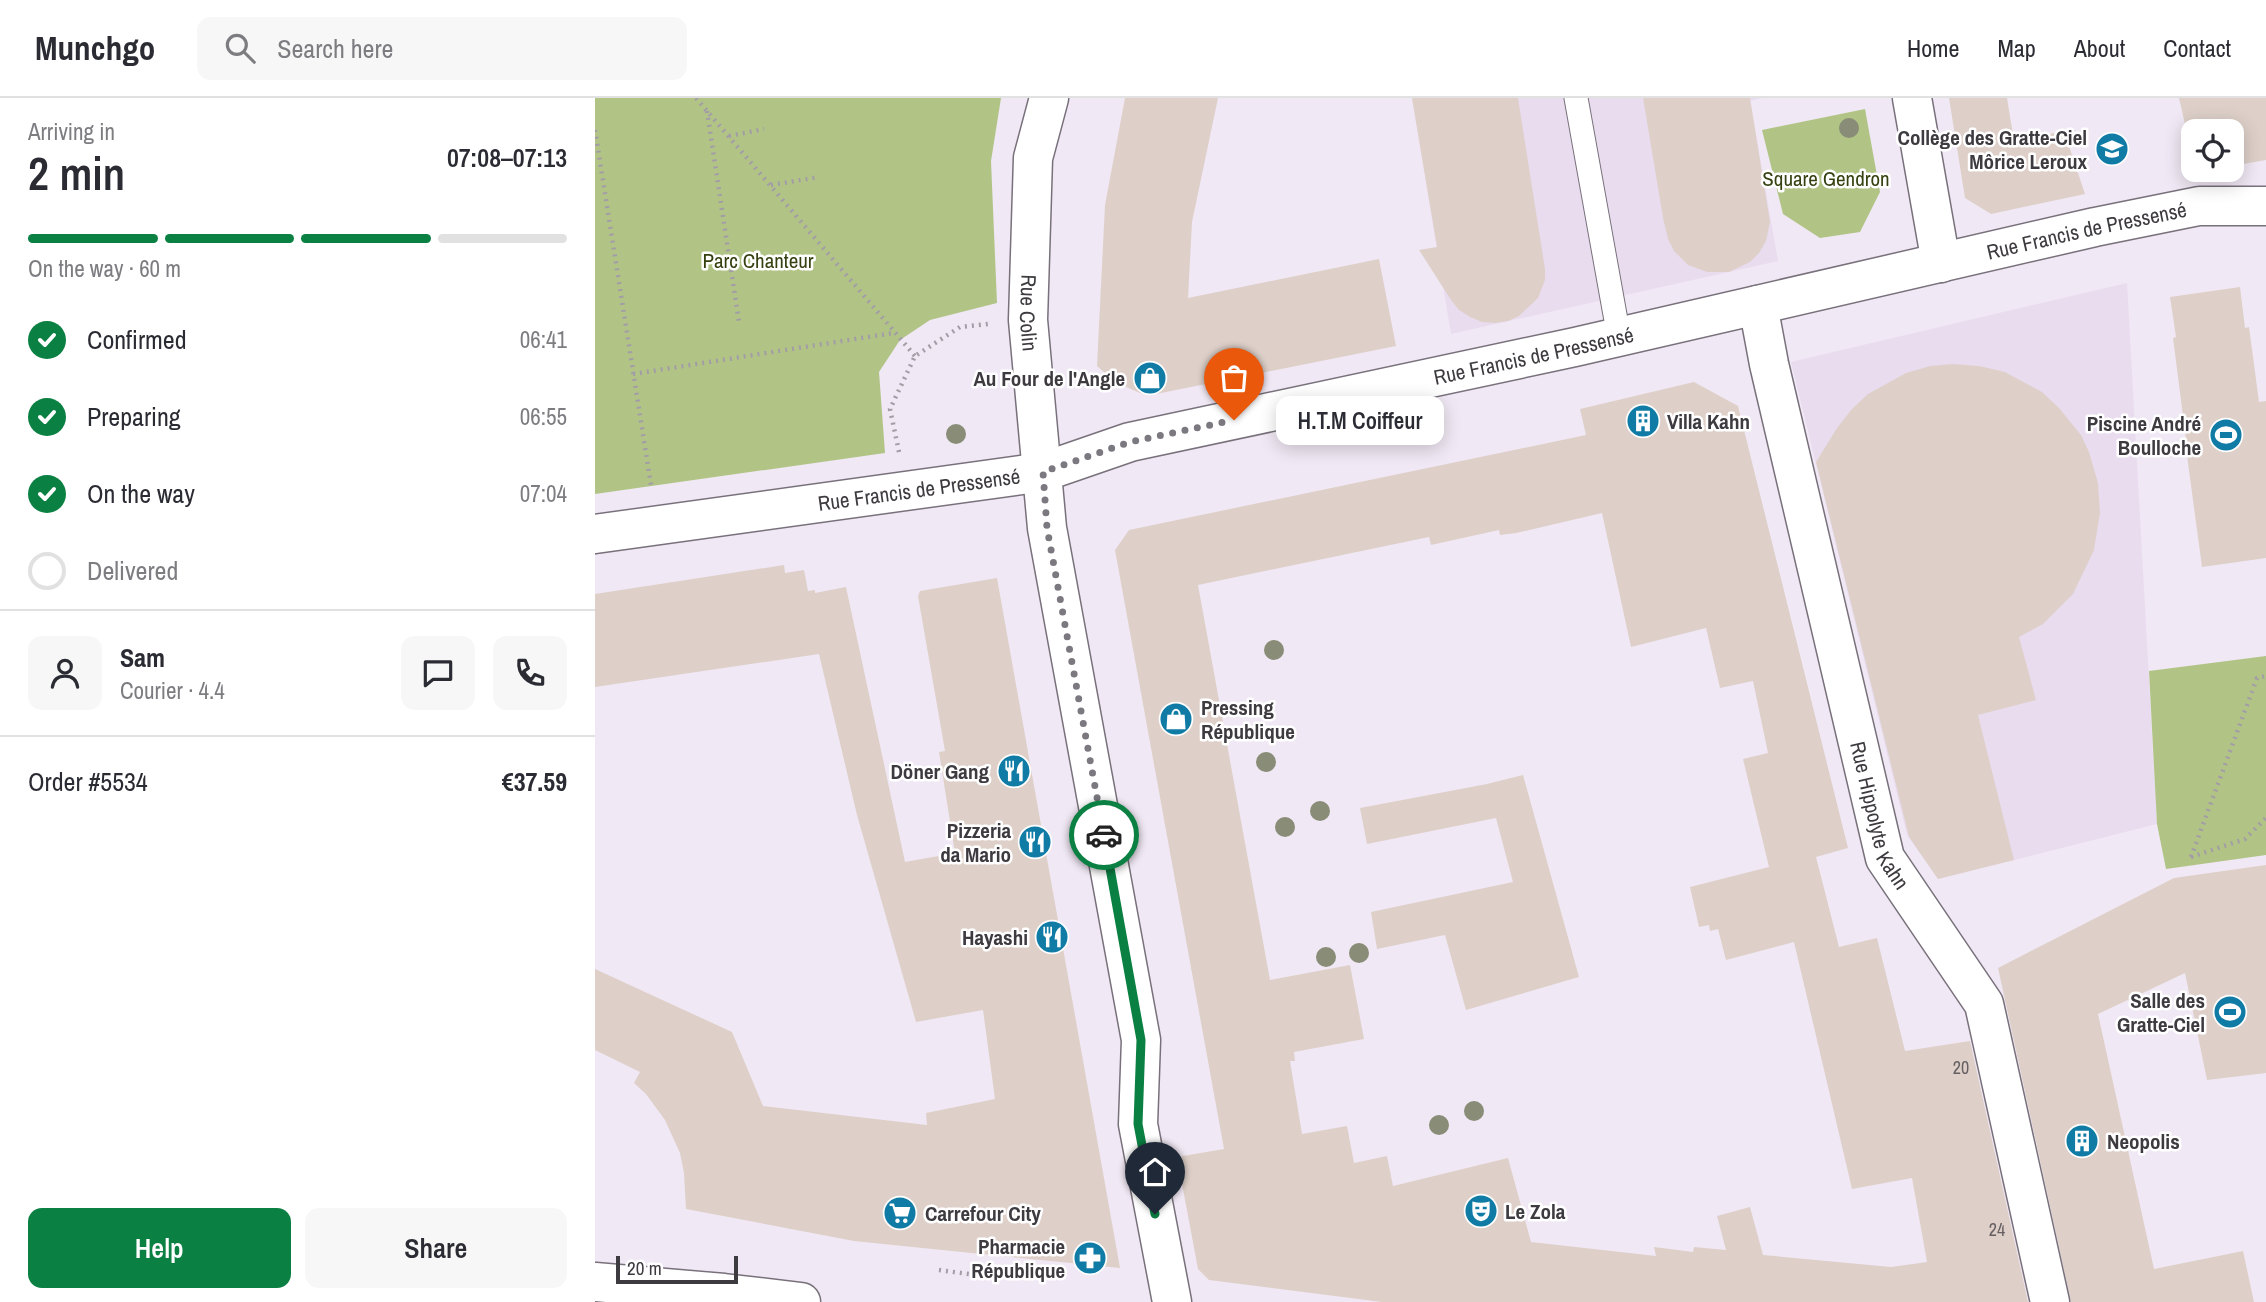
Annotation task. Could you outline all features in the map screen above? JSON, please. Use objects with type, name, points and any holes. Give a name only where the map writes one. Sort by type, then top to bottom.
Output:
[{"type":"street","name":"Rue Colin","points":[[1049,98],[1033,158],[1028,320],[1047,528],[1141,1040],[1138,1124],[1172,1302]]},
{"type":"street","points":[[1912,98],[1941,263]]},
{"type":"street","name":"Rue Francis de Pressensé","points":[[595,534],[1043,472],[1130,442],[1619,337],[2095,227],[2199,206],[2266,206]]},
{"type":"street","name":"Rue Hippolyte Kahn","points":[[1758,305],[1769,364],[1885,858],[1984,1004],[2050,1302]]},
{"type":"street","points":[[595,1282],[801,1302]]},
{"type":"lane","points":[[1576,98],[1619,337]]},
{"type":"path","points":[[696,98],[915,356]]},
{"type":"path","points":[[706,110],[739,322]]},
{"type":"path","points":[[728,136],[764,129]]},
{"type":"path","points":[[595,130],[651,487]]},
{"type":"path","points":[[770,186],[819,177]]},
{"type":"path","points":[[905,491],[890,409],[915,356],[960,327],[1028,320]]},
{"type":"path","points":[[633,374],[894,333]]},
{"type":"path","points":[[2266,676],[2256,678],[2191,857],[2245,839],[2266,818]]},
{"type":"path","points":[[939,1270],[983,1276]]},
{"type":"shaded area","points":[[1412,98],[1762,98],[1750,101],[1778,261],[1451,334]]},
{"type":"shaded area","points":[[2127,283],[2157,824],[1938,879],[1907,835],[1791,362]]},
{"type":"green space","name":"Parc Chanteur","points":[[595,98],[1001,98],[991,161],[997,303],[930,320],[900,340],[879,372],[885,453],[595,494]]},
{"type":"green space","name":"Square Gendron","points":[[1865,109],[1880,192],[1860,232],[1820,238],[1783,214],[1762,130]]},
{"type":"green space","points":[[2266,656],[2266,855],[2166,869],[2157,824],[2149,671]]},
{"type":"building","points":[[1125,98],[1218,98],[1192,222],[1188,298],[1379,259],[1396,346],[1151,395],[1115,382],[1097,366],[1105,205]]},
{"type":"building","points":[[1412,98],[1518,98],[1545,269],[1545,280],[1538,298],[1519,316],[1508,321],[1482,322],[1459,310],[1419,250],[1437,247]]},
{"type":"building","points":[[1643,98],[1750,98],[1770,222],[1766,241],[1750,262],[1729,272],[1707,272],[1688,265],[1674,251],[1663,218]]},
{"type":"building","points":[[1949,98],[2007,98],[2014,141],[2064,131],[2085,194],[1991,214],[1965,198]]},
{"type":"building","points":[[2179,98],[2266,98],[2266,160],[2244,164],[2244,119],[2184,119]]},
{"type":"building","name":"Piscine André Boulloche","points":[[2240,287],[2245,328],[2249,327],[2259,402],[2266,401],[2266,558],[2202,567],[2170,297]]},
{"type":"building","points":[[1953,364],[2005,372],[2042,392],[2059,408],[2081,435],[2089,452],[2098,483],[2100,513],[2094,550],[2073,594],[2043,624],[2019,637],[2036,700],[1978,715],[2014,860],[1938,879],[1909,837],[1816,462],[1837,428],[1868,394],[1906,373],[1930,366]]},
{"type":"building","points":[[1694,382],[1738,406],[1848,848],[1816,857],[1839,947],[1877,938],[1905,1051],[1970,1041],[2028,1302],[1382,1302],[1209,1280],[1198,1269],[1177,1157],[1224,1149],[1115,550],[1129,530],[1586,435],[1580,409]],"holes":[[[1602,513],[1631,647],[1706,628],[1720,688],[1753,681],[1768,753],[1743,759],[1769,867],[1690,887],[1699,927],[1709,925],[1710,931],[1718,929],[1726,960],[1794,942],[1852,1189],[1912,1178],[1927,1262],[1891,1267],[1763,1255],[1750,1207],[1717,1216],[1726,1250],[1694,1247],[1693,1252],[1654,1247],[1656,1256],[1531,1242],[1508,1158],[1393,1186],[1387,1156],[1354,1163],[1347,1126],[1302,1134],[1290,1061],[1295,1061],[1294,1052],[1364,1039],[1350,965],[1270,980],[1198,585],[1429,537],[1431,545],[1499,530],[1500,535],[1516,533]]]},
{"type":"building","points":[[784,565],[785,573],[804,570],[808,591],[815,590],[815,593],[846,587],[905,862],[955,853],[939,752],[945,751],[918,596],[920,591],[997,578],[1120,1268],[854,1241],[686,1209],[680,1153],[665,1120],[646,1094],[634,1083],[640,1072],[595,1050],[595,969],[732,1032],[763,1106],[927,1125],[926,1113],[995,1099],[983,1010],[916,1022],[857,815],[819,654],[595,687],[595,594]]},
{"type":"building","points":[[1523,775],[1579,977],[1466,1010],[1445,935],[1377,949],[1371,912],[1513,882],[1496,818],[1367,844],[1360,808]]},
{"type":"building","name":"Neopolis","points":[[2266,865],[2266,1073],[2207,1080],[2185,973],[2098,1014],[2154,1269],[2243,1251],[2254,1302],[2071,1302],[1998,968],[2174,878]]},
{"type":"way so far","points":[[1104,835],[1047,528],[1043,472],[1130,442],[1234,420]]},
{"type":"place","name":"Collège des Gratte-Ciel Môrice Leroux","points":[[2112,149]]},
{"type":"place","name":"Au Four de l'Angle","points":[[1150,378]]},
{"type":"place","name":"H.T.M Coiffeur","points":[[1234,420]]},
{"type":"place","name":"Villa Kahn","points":[[1643,421]]},
{"type":"place","name":"Piscine André Boulloche","points":[[2226,435]]},
{"type":"place","name":"Pressing République","points":[[1176,719]]},
{"type":"place","name":"Döner Gang","points":[[1014,771]]},
{"type":"place","name":"Pizzeria da Mario","points":[[1035,842]]},
{"type":"place","name":"Hayashi","points":[[1052,937]]},
{"type":"place","name":"Salle des Gratte-Ciel","points":[[2230,1012]]},
{"type":"place","name":"Neopolis","points":[[2082,1141]]},
{"type":"place","name":"Le Zola","points":[[1481,1211]]},
{"type":"place","name":"Carrefour City","points":[[900,1213]]},
{"type":"place","name":"Pharmacie République","points":[[1090,1258]]},
{"type":"route","points":[[1104,835],[1141,1040],[1138,1124],[1155,1214]]}]
